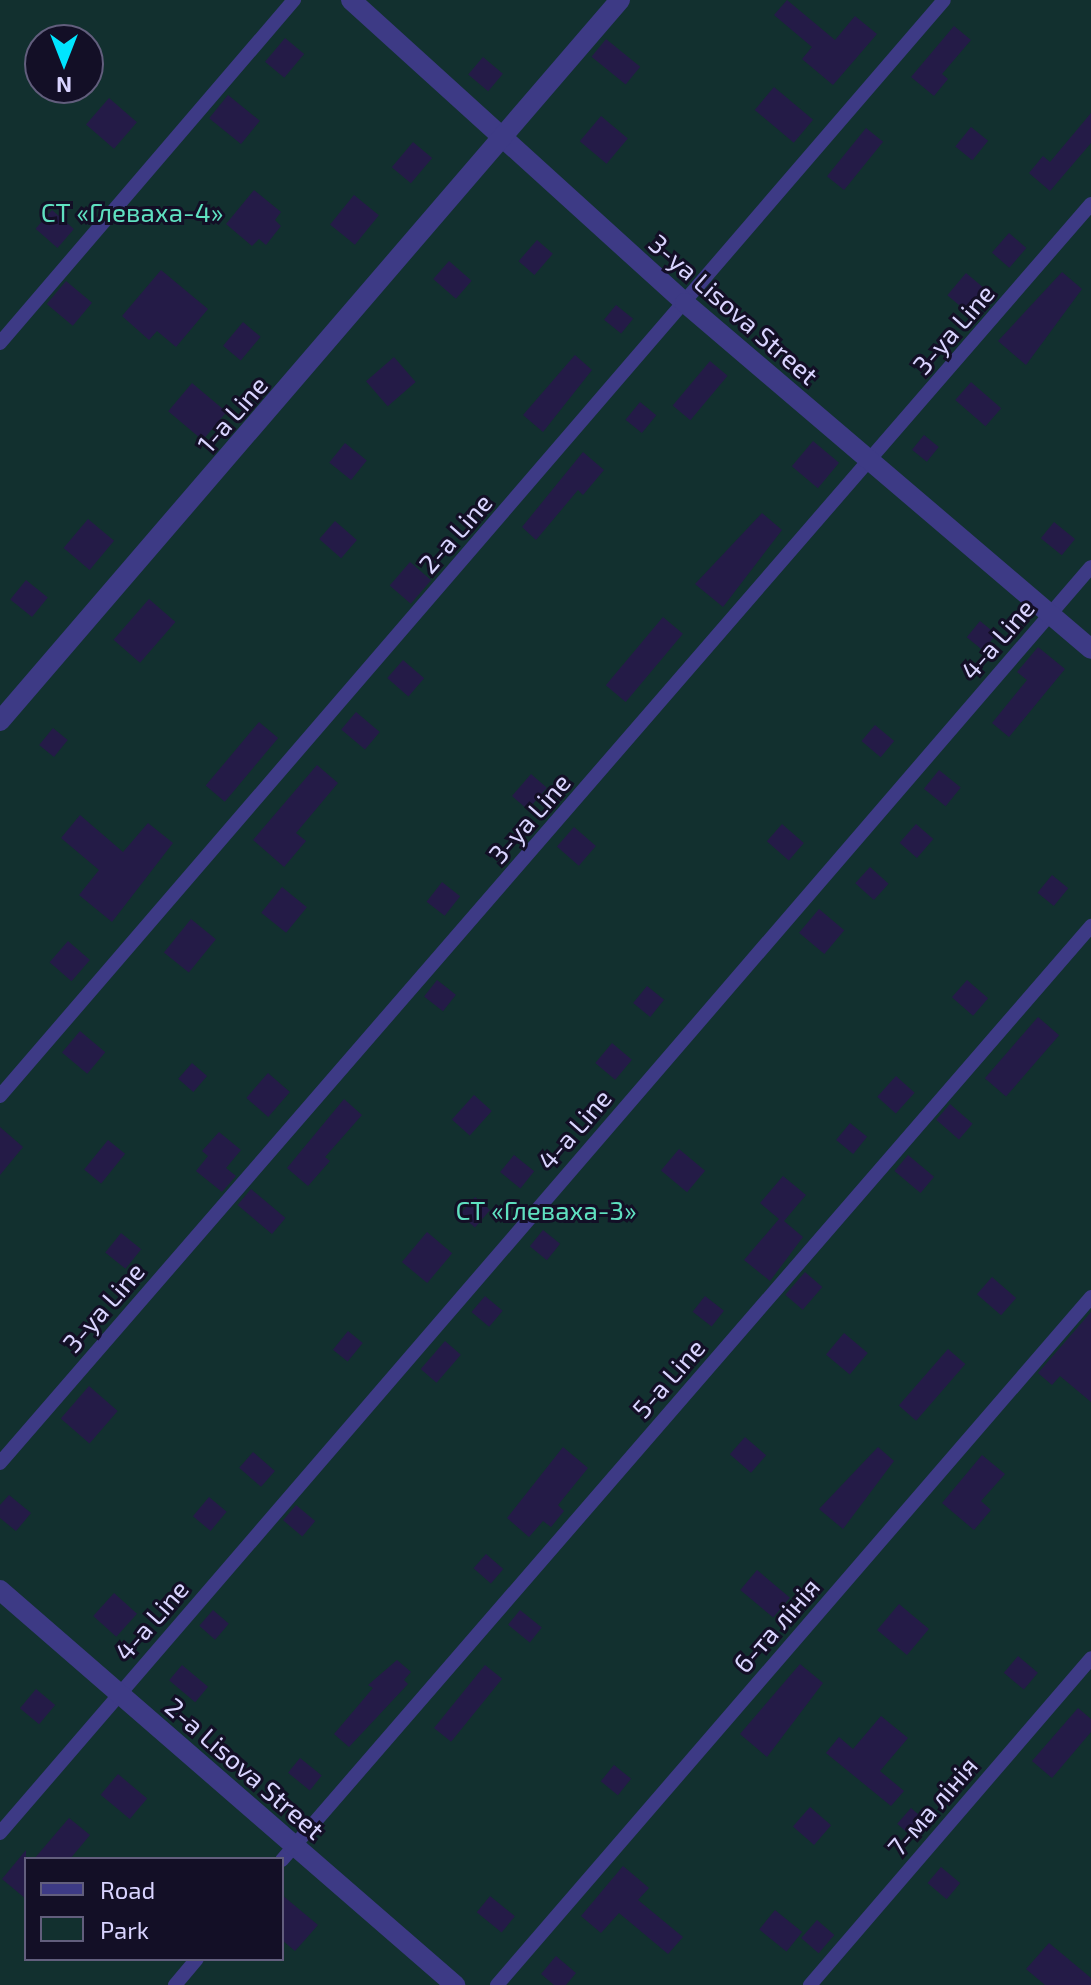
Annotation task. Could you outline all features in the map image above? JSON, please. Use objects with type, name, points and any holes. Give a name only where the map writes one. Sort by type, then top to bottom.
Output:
[{"type":"street","name":"3-ya Lisova Street","points":[[351,0],[685,303],[1091,649]]},
{"type":"street","name":"1-a Line","points":[[0,721],[503,141],[620,0]]},
{"type":"street","name":"2-a Lisova Street","points":[[0,1590],[119,1694],[288,1853],[455,1985]]},
{"type":"lane","points":[[0,343],[294,0]]},
{"type":"lane","name":"2-a Line","points":[[0,1096],[944,0]]},
{"type":"lane","name":"3-ya Line","points":[[0,1463],[1091,204]]},
{"type":"lane","name":"4-a Line","points":[[0,1833],[1091,567]]},
{"type":"lane","name":"5-a Line","points":[[288,1853],[1091,926]]},
{"type":"lane","name":"6-та лінія","points":[[497,1985],[1091,1297]]},
{"type":"lane","name":"7-ма лінія","points":[[810,1985],[1091,1658]]},
{"type":"lane","points":[[175,1985],[195,1961]]},
{"type":"green space","name":"СТ «Глеваха-3»","points":[[0,0],[1091,0],[1091,1985],[0,1985]]},
{"type":"building","points":[[787,0],[835,40],[855,16],[877,34],[833,85],[802,59],[812,47],[774,15]]},
{"type":"building","points":[[954,26],[971,40],[942,74],[948,79],[934,96],[911,77]]},
{"type":"building","points":[[285,38],[304,54],[284,78],[265,62]]},
{"type":"building","points":[[606,39],[640,67],[626,85],[592,57]]},
{"type":"building","points":[[483,57],[503,74],[488,91],[468,75]]},
{"type":"building","points":[[774,87],[813,120],[794,143],[755,110]]},
{"type":"building","points":[[228,95],[260,121],[241,144],[209,118]]},
{"type":"building","points":[[109,98],[137,122],[114,149],[86,124]]},
{"type":"building","points":[[1091,113],[1091,143],[1050,191],[1029,173],[1043,156],[1050,162]]},
{"type":"building","points":[[601,116],[628,138],[607,164],[580,141]]},
{"type":"building","points":[[971,127],[988,141],[972,160],[955,146]]},
{"type":"building","points":[[866,128],[883,142],[844,190],[827,176]]},
{"type":"building","points":[[413,142],[432,158],[411,183],[392,167]]},
{"type":"building","points":[[254,190],[281,212],[275,220],[281,226],[266,245],[259,239],[252,246],[226,224]]},
{"type":"building","points":[[354,195],[379,215],[355,245],[330,225]]},
{"type":"building","points":[[52,210],[74,229],[57,248],[36,229]]},
{"type":"building","points":[[1009,233],[1026,248],[1009,268],[992,253]]},
{"type":"building","points":[[537,240],[553,254],[534,275],[519,261]]},
{"type":"building","points":[[449,261],[472,281],[456,299],[433,279]]},
{"type":"building","points":[[161,270],[208,309],[176,347],[157,331],[149,340],[122,316]]},
{"type":"building","points":[[1062,272],[1082,289],[1026,365],[998,341]]},
{"type":"building","points":[[966,273],[984,288],[965,310],[947,295]]},
{"type":"building","points":[[66,281],[92,303],[73,326],[47,304]]},
{"type":"building","points":[[616,305],[633,319],[621,334],[604,320]]},
{"type":"building","points":[[243,322],[261,337],[241,361],[223,346]]},
{"type":"building","points":[[575,355],[592,370],[543,432],[523,415]]},
{"type":"building","points":[[394,357],[416,382],[388,406],[366,381]]},
{"type":"building","points":[[710,361],[728,376],[690,420],[673,405]]},
{"type":"building","points":[[971,382],[1001,408],[985,426],[955,400]]},
{"type":"building","points":[[192,383],[226,412],[203,440],[168,411]]},
{"type":"building","points":[[640,402],[656,415],[642,433],[626,420]]},
{"type":"building","points":[[924,435],[939,447],[927,462],[912,450]]},
{"type":"building","points":[[813,441],[839,463],[818,488],[792,466]]},
{"type":"building","points":[[345,443],[367,461],[351,480],[329,462]]},
{"type":"building","points":[[583,452],[604,470],[583,495],[578,490],[536,540],[522,527]]},
{"type":"building","points":[[762,513],[782,530],[723,607],[695,584]]},
{"type":"building","points":[[88,519],[114,541],[90,570],[64,548]]},
{"type":"building","points":[[335,521],[357,540],[341,558],[319,539]]},
{"type":"building","points":[[1054,522],[1075,539],[1062,555],[1041,538]]},
{"type":"building","points":[[410,562],[431,580],[411,604],[390,585]]},
{"type":"building","points":[[26,580],[48,598],[32,617],[10,599]]},
{"type":"building","points":[[149,599],[175,622],[140,663],[114,640]]},
{"type":"building","points":[[663,617],[683,634],[626,702],[606,685]]},
{"type":"building","points":[[980,621],[996,634],[983,651],[967,637]]},
{"type":"building","points":[[1038,647],[1065,669],[1009,737],[992,723],[1027,680],[1017,672]]},
{"type":"building","points":[[403,660],[424,678],[408,696],[387,678]]},
{"type":"building","points":[[356,712],[380,732],[365,750],[341,730]]},
{"type":"building","points":[[259,722],[278,738],[225,802],[206,786]]},
{"type":"building","points":[[875,725],[894,741],[881,757],[862,741]]},
{"type":"building","points":[[53,728],[68,740],[54,757],[39,745]]},
{"type":"building","points":[[317,765],[338,783],[296,833],[306,841],[284,867],[253,840]]},
{"type":"building","points":[[939,770],[961,788],[946,806],[924,789]]},
{"type":"building","points":[[531,774],[547,788],[528,810],[512,796]]},
{"type":"building","points":[[80,815],[123,852],[148,823],[173,843],[112,922],[79,895],[99,870],[61,838]]},
{"type":"building","points":[[782,824],[804,843],[789,860],[767,841]]},
{"type":"building","points":[[916,824],[933,839],[917,858],[900,843]]},
{"type":"building","points":[[574,827],[596,846],[579,866],[557,847]]},
{"type":"building","points":[[870,867],[889,884],[874,900],[855,883]]},
{"type":"building","points":[[1052,875],[1068,888],[1054,906],[1038,893]]},
{"type":"building","points":[[442,882],[460,896],[445,916],[427,902]]},
{"type":"building","points":[[282,887],[307,907],[286,933],[261,913]]},
{"type":"building","points":[[819,909],[844,930],[824,954],[799,933]]},
{"type":"building","points":[[191,919],[216,939],[189,973],[164,952]]},
{"type":"building","points":[[68,941],[90,960],[72,981],[50,962]]},
{"type":"building","points":[[437,980],[456,995],[443,1011],[424,997]]},
{"type":"building","points":[[967,980],[988,998],[973,1016],[952,997]]},
{"type":"building","points":[[647,986],[664,1000],[650,1017],[633,1003]]},
{"type":"building","points":[[1038,1017],[1059,1035],[1006,1097],[985,1078]]},
{"type":"building","points":[[80,1031],[105,1052],[87,1074],[62,1052]]},
{"type":"building","points":[[612,1043],[632,1060],[615,1080],[595,1063]]},
{"type":"building","points":[[192,1063],[207,1076],[193,1092],[178,1079]]},
{"type":"building","points":[[268,1073],[290,1092],[268,1117],[246,1098]]},
{"type":"building","points":[[896,1076],[915,1093],[896,1114],[877,1097]]},
{"type":"building","points":[[474,1095],[492,1111],[470,1136],[452,1120]]},
{"type":"building","points":[[344,1099],[362,1115],[325,1157],[330,1161],[308,1186],[287,1168]]},
{"type":"building","points":[[950,1104],[973,1124],[959,1140],[936,1120]]},
{"type":"building","points":[[850,1123],[867,1137],[853,1154],[836,1140]]},
{"type":"building","points":[[0,1127],[23,1147],[0,1175]]},
{"type":"building","points":[[219,1132],[241,1150],[226,1168],[236,1176],[222,1192],[196,1171],[208,1156],[202,1151]]},
{"type":"building","points":[[108,1140],[125,1154],[101,1183],[84,1170]]},
{"type":"building","points":[[679,1149],[705,1171],[687,1192],[661,1170]]},
{"type":"building","points":[[514,1155],[534,1171],[520,1188],[500,1172]]},
{"type":"building","points":[[908,1155],[934,1177],[921,1193],[895,1171]]},
{"type":"building","points":[[783,1176],[806,1195],[784,1221],[803,1237],[770,1281],[744,1260],[779,1219],[760,1203]]},
{"type":"building","points":[[251,1189],[285,1218],[272,1234],[238,1205]]},
{"type":"building","points":[[475,1197],[490,1210],[475,1227],[460,1214]]},
{"type":"building","points":[[543,1230],[560,1244],[547,1260],[530,1246]]},
{"type":"building","points":[[427,1232],[452,1253],[427,1283],[402,1262]]},
{"type":"building","points":[[121,1233],[141,1249],[125,1269],[105,1252]]},
{"type":"building","points":[[805,1272],[822,1287],[803,1310],[785,1295]]},
{"type":"building","points":[[992,1277],[1016,1298],[1001,1315],[977,1294]]},
{"type":"building","points":[[485,1296],[503,1311],[489,1327],[472,1312]]},
{"type":"building","points":[[705,1296],[724,1311],[712,1327],[693,1312]]},
{"type":"building","points":[[1091,1312],[1091,1402],[1060,1376],[1052,1385],[1038,1373]]},
{"type":"building","points":[[348,1331],[363,1343],[348,1362],[333,1350]]},
{"type":"building","points":[[844,1333],[868,1353],[850,1374],[826,1354]]},
{"type":"building","points":[[445,1341],[461,1355],[437,1383],[421,1369]]},
{"type":"building","points":[[948,1349],[965,1364],[916,1421],[899,1406]]},
{"type":"building","points":[[89,1386],[118,1411],[89,1443],[61,1418]]},
{"type":"building","points":[[745,1437],[766,1455],[751,1473],[730,1454]]},
{"type":"building","points":[[563,1447],[588,1468],[558,1505],[564,1511],[551,1527],[543,1521],[529,1537],[507,1518]]},
{"type":"building","points":[[878,1447],[894,1461],[843,1529],[819,1509]]},
{"type":"building","points":[[253,1452],[275,1471],[261,1487],[239,1468]]},
{"type":"building","points":[[982,1455],[1005,1474],[981,1501],[991,1510],[974,1530],[942,1503]]},
{"type":"building","points":[[9,1495],[31,1513],[16,1531],[0,1518],[0,1505]]},
{"type":"building","points":[[209,1497],[227,1512],[211,1531],[193,1516]]},
{"type":"building","points":[[296,1505],[315,1521],[302,1536],[283,1520]]},
{"type":"building","points":[[486,1554],[503,1569],[491,1583],[474,1568]]},
{"type":"building","points":[[757,1570],[790,1598],[773,1618],[740,1590]]},
{"type":"building","points":[[114,1593],[137,1614],[116,1637],[93,1616]]},
{"type":"building","points":[[899,1604],[929,1629],[907,1655],[877,1630]]},
{"type":"building","points":[[213,1610],[229,1624],[215,1640],[199,1626]]},
{"type":"building","points":[[520,1610],[542,1628],[530,1642],[508,1625]]},
{"type":"building","points":[[1018,1656],[1038,1673],[1024,1690],[1004,1673]]},
{"type":"building","points":[[397,1660],[411,1672],[404,1680],[408,1684],[349,1747],[334,1734],[373,1688],[368,1685]]},
{"type":"building","points":[[800,1664],[823,1683],[767,1757],[740,1734]]},
{"type":"building","points":[[182,1665],[208,1687],[195,1702],[169,1680]]},
{"type":"building","points":[[485,1665],[502,1679],[451,1742],[434,1728]]},
{"type":"building","points":[[36,1689],[55,1705],[39,1724],[20,1708]]},
{"type":"building","points":[[1078,1708],[1091,1719],[1091,1732],[1052,1778],[1032,1761]]},
{"type":"building","points":[[881,1716],[908,1738],[880,1771],[904,1791],[891,1806],[826,1753],[839,1737],[853,1749]]},
{"type":"building","points":[[300,1758],[322,1776],[310,1790],[288,1773]]},
{"type":"building","points":[[614,1765],[631,1779],[618,1795],[601,1781]]},
{"type":"building","points":[[118,1774],[147,1798],[130,1819],[101,1795]]},
{"type":"building","points":[[810,1807],[831,1825],[814,1845],[793,1827]]},
{"type":"building","points":[[911,1808],[928,1823],[915,1839],[897,1824]]},
{"type":"building","points":[[69,1818],[90,1835],[72,1857],[36,1857]]},
{"type":"building","points":[[26,1850],[24,1897],[2,1879]]},
{"type":"building","points":[[623,1866],[649,1888],[638,1900],[683,1937],[668,1954],[619,1913],[601,1933],[581,1916]]},
{"type":"building","points":[[941,1867],[960,1883],[947,1899],[928,1883]]},
{"type":"building","points":[[490,1896],[515,1916],[502,1932],[477,1912]]},
{"type":"building","points":[[284,1897],[318,1925],[295,1951],[284,1942]]},
{"type":"building","points":[[775,1910],[802,1932],[786,1951],[759,1929]]},
{"type":"building","points":[[817,1920],[834,1935],[819,1953],[801,1938]]},
{"type":"building","points":[[1049,1943],[1091,1978],[1091,1985],[1045,1985],[1026,1969]]},
{"type":"building","points":[[556,1956],[576,1973],[566,1985],[554,1985],[541,1974]]},
{"type":"park label","name":"СТ «Глеваха-4»","points":[[132,212]]}]
